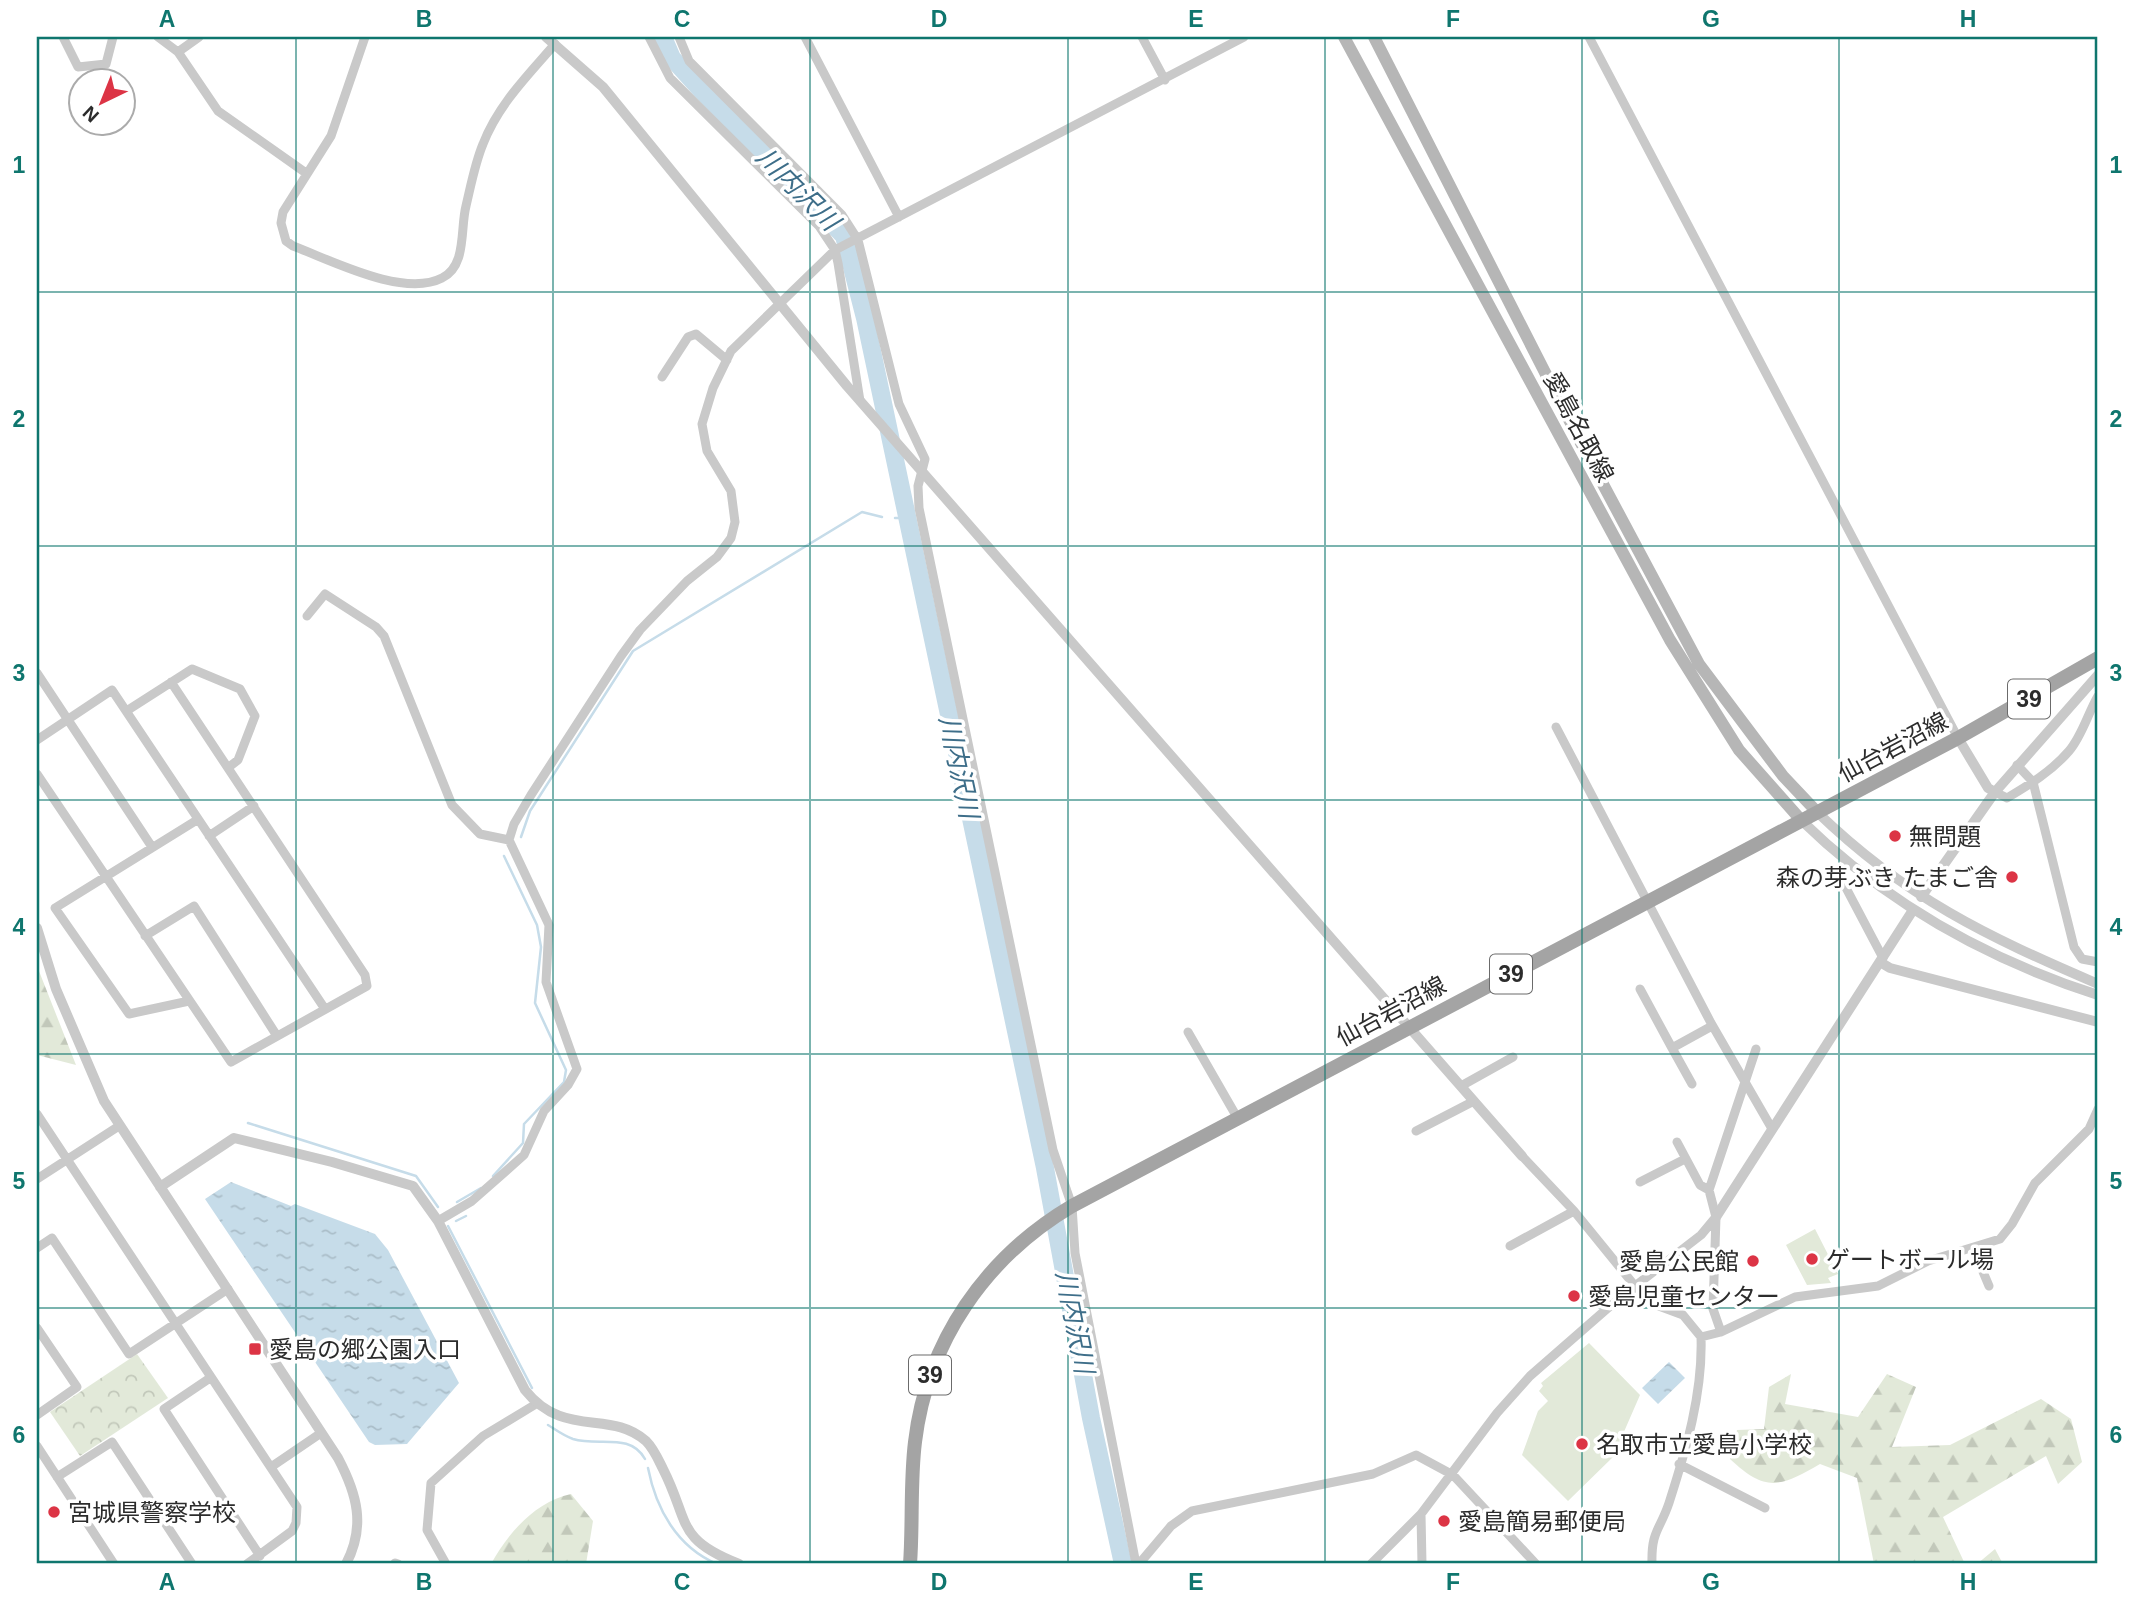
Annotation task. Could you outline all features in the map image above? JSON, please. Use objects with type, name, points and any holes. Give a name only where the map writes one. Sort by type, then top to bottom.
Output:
[{"type":"main road","name":"愛島名取線","points":[[1344,37],[1670,640],[1739,750],[1801,820]]},
{"type":"main road","name":"愛島名取線","points":[[1374,37],[1581,443],[1699,664],[1783,776],[1817,812]]},
{"type":"main road","name":"仙台岩沼線","points":[[910,1564],[915,1445],[919,1416],[933,1364],[955,1321],[985,1277],[1044,1225],[1068,1209],[1958,738],[2098,659]]},
{"type":"street","points":[[63,37],[78,68],[106,64],[113,37]]},
{"type":"street","points":[[158,37],[178,52],[218,111],[306,173]]},
{"type":"street","points":[[178,52],[199,37]]},
{"type":"street","points":[[365,37],[331,136],[283,212],[281,223],[286,242],[382,279],[415,283],[440,279],[458,261],[462,221],[488,133],[550,41],[610,95],[778,305],[860,401],[1409,1028],[1574,1211],[1648,1302],[1683,1315],[1701,1337],[1700,1388],[1668,1505],[1652,1537],[1652,1564]]},
{"type":"street","points":[[649,37],[670,78],[819,226],[837,249],[860,401]]},
{"type":"street","points":[[679,37],[689,61],[842,215],[856,241],[899,404],[925,459],[918,486],[919,508],[1053,1150],[1068,1209],[1077,1266],[1138,1564]]},
{"type":"street","points":[[805,37],[899,216]]},
{"type":"street","points":[[1142,37],[1165,79]]},
{"type":"street","points":[[438,1221],[472,1201],[524,1155],[544,1111],[568,1085],[577,1069],[547,982],[550,925],[509,840],[514,824],[531,796],[627,647],[687,581],[717,557],[731,538],[735,522],[731,491],[707,451],[702,424],[713,388],[731,351],[837,249],[1244,37]]},
{"type":"street","points":[[1589,37],[1958,738],[1988,788],[2007,798],[2033,782],[2070,750],[2098,696]]},
{"type":"street","points":[[662,377],[688,337],[696,334],[727,360]]},
{"type":"street","points":[[307,616],[325,594],[376,627],[384,636],[452,805],[469,826],[480,834],[509,840]]},
{"type":"street","points":[[128,710],[192,668],[240,689],[256,716],[238,760],[229,767]]},
{"type":"street","points":[[37,673],[152,847]]},
{"type":"street","points":[[1921,897],[1995,792],[2098,675]]},
{"type":"street","points":[[37,774],[231,1062],[368,986],[365,975],[172,682]]},
{"type":"street","points":[[37,740],[112,690],[128,710],[197,820],[325,1009]]},
{"type":"street","points":[[1556,727],[1713,1026],[1771,1127]]},
{"type":"street","points":[[2017,765],[2033,782],[2074,947],[2082,959],[2098,962]]},
{"type":"street","points":[[209,836],[254,806]]},
{"type":"street","points":[[1817,812],[1870,861],[1921,897],[2014,948],[2098,984]]},
{"type":"street","points":[[189,1001],[129,1014],[55,908],[197,820]]},
{"type":"street","points":[[1801,820],[1858,870],[1913,910],[2011,963],[2098,995]]},
{"type":"street","points":[[1845,886],[1881,960],[1890,968],[2098,1022]]},
{"type":"street","points":[[145,936],[194,906],[277,1036]]},
{"type":"street","points":[[1371,1564],[1421,1514],[1453,1475],[1497,1413],[1530,1376],[1635,1286],[1701,1235],[1716,1217],[1771,1127],[1913,910]]},
{"type":"street","points":[[37,929],[56,989],[92,1076],[119,1126],[228,1289],[353,1487],[359,1514],[357,1539],[346,1564]]},
{"type":"street","points":[[1640,989],[1692,1084]]},
{"type":"street","points":[[1672,1048],[1713,1026]]},
{"type":"street","points":[[1188,1032],[1238,1119]]},
{"type":"street","points":[[1721,1332],[1713,1308],[1716,1217],[1709,1190],[1756,1048]]},
{"type":"street","points":[[1461,1086],[1513,1058]]},
{"type":"street","points":[[1416,1132],[1474,1101]]},
{"type":"street","points":[[1701,1337],[1721,1332],[1795,1297],[1878,1286],[1928,1261],[2004,1236],[2035,1183],[2089,1129],[2098,1109]]},
{"type":"street","points":[[37,1114],[297,1507],[296,1524],[286,1538],[247,1564]]},
{"type":"street","points":[[37,1179],[119,1126]]},
{"type":"street","points":[[160,1187],[234,1138],[332,1162],[413,1186],[438,1221],[525,1390],[536,1404],[557,1416],[614,1427],[645,1441],[666,1475],[688,1532],[707,1550],[739,1564]]},
{"type":"street","points":[[1676,1142],[1700,1185],[1709,1190]]},
{"type":"street","points":[[1640,1182],[1685,1159]]},
{"type":"street","points":[[1510,1246],[1574,1211]]},
{"type":"street","points":[[37,1248],[51,1238],[129,1354],[228,1289]]},
{"type":"street","points":[[1973,1248],[1989,1286]]},
{"type":"street","points":[[37,1328],[77,1387],[37,1415]]},
{"type":"street","points":[[210,1378],[164,1409],[260,1556]]},
{"type":"street","points":[[446,1564],[427,1530],[431,1483],[483,1436],[536,1404]]},
{"type":"street","points":[[271,1467],[321,1433]]},
{"type":"street","points":[[57,1477],[111,1441],[192,1564]]},
{"type":"street","points":[[37,1446],[114,1564]]},
{"type":"street","points":[[1138,1564],[1171,1526],[1192,1511],[1373,1474],[1416,1455],[1453,1475],[1536,1564]]},
{"type":"street","points":[[1679,1464],[1765,1508]]},
{"type":"street","points":[[1421,1514],[1422,1564]]},
{"type":"green space","points":[[37,966],[76,1065],[37,1055]]},
{"type":"green space","name":"ゲートボール場","points":[[1815,1229],[1838,1274],[1828,1278],[1831,1283],[1807,1285],[1786,1245]]},
{"type":"green space","points":[[1589,1343],[1640,1395],[1613,1457],[1568,1501],[1522,1455],[1538,1411],[1548,1401],[1539,1391],[1543,1386],[1541,1383]]},
{"type":"green space","points":[[137,1354],[168,1398],[80,1456],[50,1412]]},
{"type":"green space","points":[[1791,1374],[1785,1404],[1858,1417],[1887,1374],[1916,1387],[1892,1447],[1950,1445],[2041,1399],[2071,1419],[2082,1462],[2058,1484],[2046,1456],[1943,1517],[1965,1564],[1874,1564],[1857,1478],[1820,1464],[1794,1478],[1774,1483],[1764,1482],[1730,1459],[1737,1430],[1764,1429],[1769,1387]]},
{"type":"green space","points":[[571,1494],[593,1521],[586,1564],[491,1564],[514,1530],[534,1511]]},
{"type":"green space","points":[[1995,1549],[2003,1564],[1977,1564]]},
{"type":"water","points":[[231,1182],[291,1206],[295,1204],[375,1234],[388,1250],[459,1383],[407,1444],[375,1445],[369,1442],[205,1199]]},
{"type":"water","points":[[1669,1362],[1685,1378],[1658,1404],[1642,1388]]},
{"type":"waterway","name":"川内沢川","points":[[663,37],[672,58],[701,90],[844,236],[865,318],[1045,1168],[1091,1418],[1123,1564]]},
{"type":"waterway","points":[[521,837],[530,811],[633,651],[862,512],[882,517]]},
{"type":"waterway","points":[[895,518],[907,518]]},
{"type":"waterway","points":[[493,1176],[523,1143],[524,1124],[564,1082],[566,1070],[535,1003],[541,947],[537,925],[504,856]]},
{"type":"waterway","points":[[248,1123],[416,1176],[438,1207]]},
{"type":"waterway","points":[[457,1202],[481,1188]]},
{"type":"waterway","points":[[456,1221],[466,1216]]},
{"type":"waterway","points":[[448,1226],[532,1388]]},
{"type":"waterway","points":[[548,1425],[573,1439],[631,1446],[645,1459]]},
{"type":"waterway","points":[[648,1468],[657,1498],[670,1525],[690,1548],[717,1564]]},
{"type":"place","name":"無問題","points":[[1895,836]]},
{"type":"place","name":"森の芽ぶき たまご舎","points":[[2012,877]]},
{"type":"place","name":"ゲートボール場","points":[[1812,1259]]},
{"type":"place","name":"愛島公民館","points":[[1753,1261]]},
{"type":"place","name":"愛島児童センター","points":[[1574,1296]]},
{"type":"place","name":"愛島の郷公園入口","points":[[255,1349]]},
{"type":"place","name":"名取市立愛島小学校","points":[[1582,1444]]},
{"type":"place","name":"宮城県警察学校","points":[[54,1512]]},
{"type":"place","name":"愛島簡易郵便局","points":[[1444,1521]]}]
